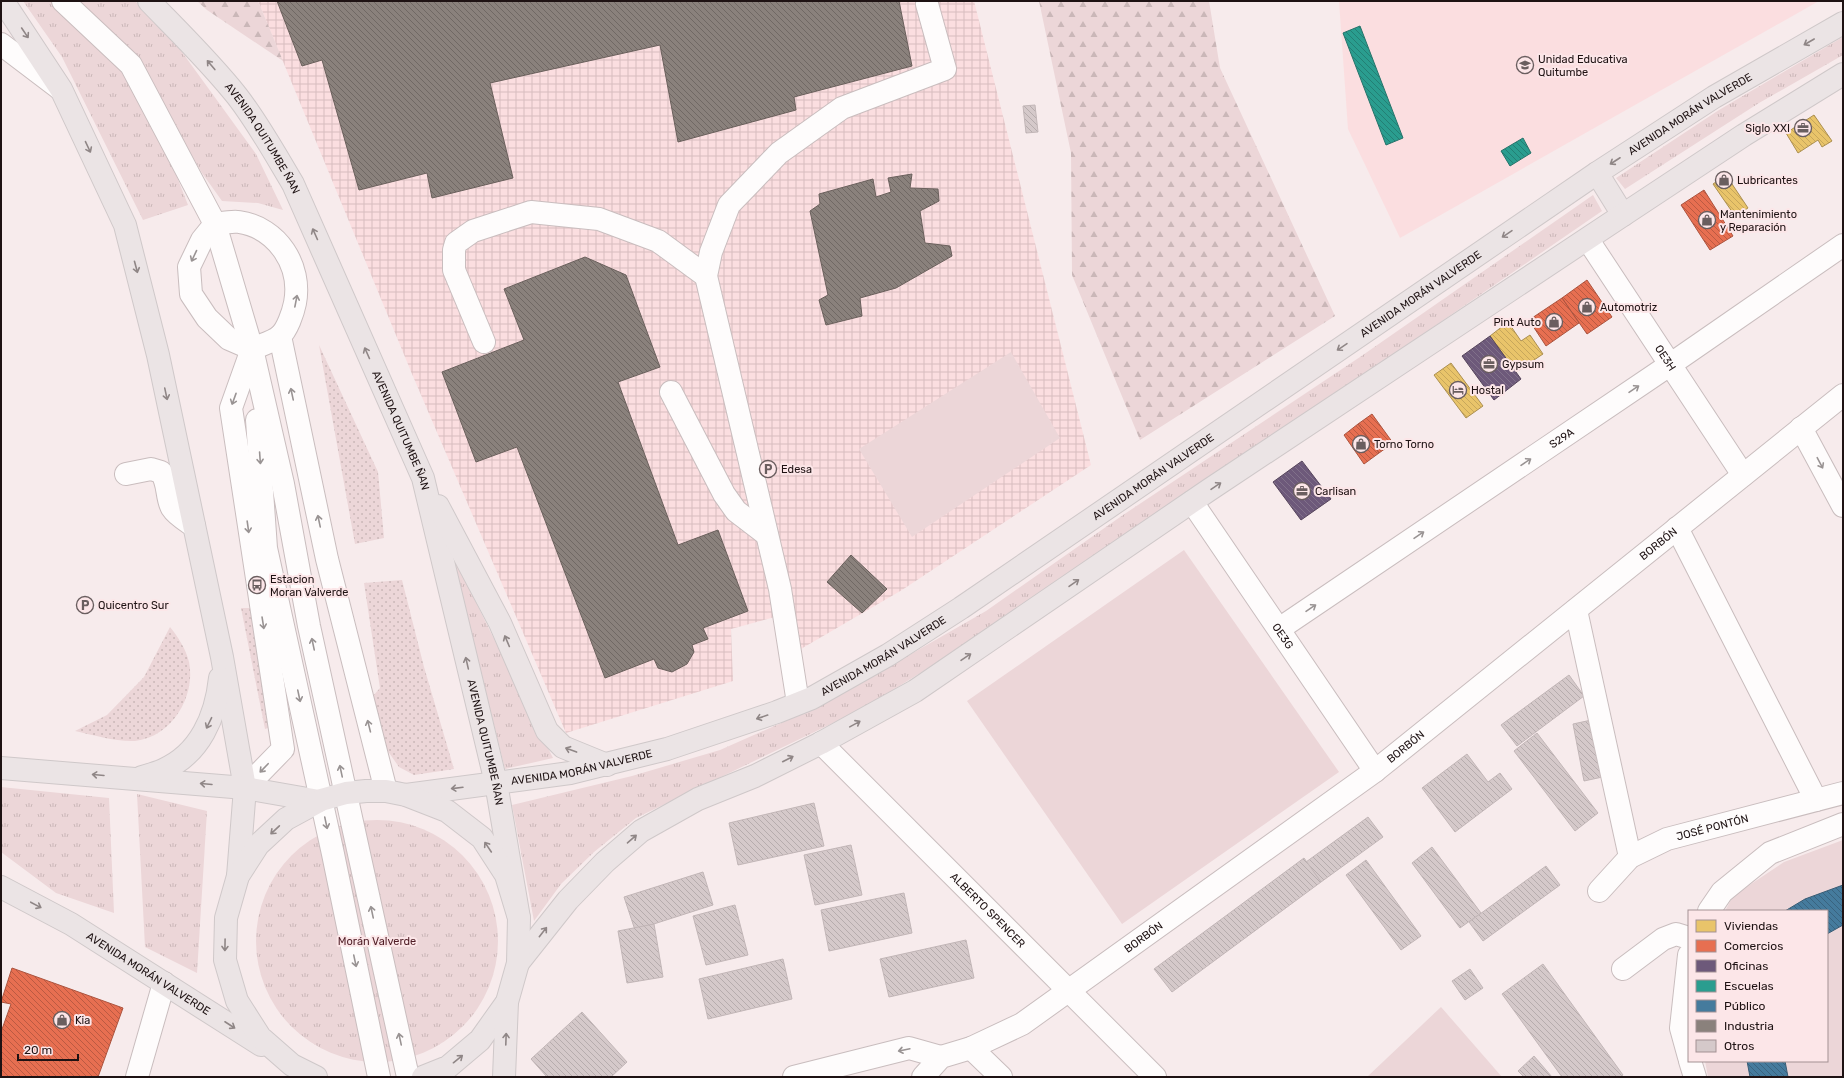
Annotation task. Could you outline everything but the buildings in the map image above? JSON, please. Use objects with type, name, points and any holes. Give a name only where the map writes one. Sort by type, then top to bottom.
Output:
[{"type":"main road","points":[[3,1],[60,89],[125,225],[154,336],[222,657],[245,788],[238,876],[226,918],[225,960],[237,1001],[260,1037],[292,1065],[316,1077]]},
{"type":"main road","name":"AVENIDA QUITUMBE ÑAN","points":[[149,1],[209,62],[237,96],[271,146],[292,184],[423,478],[496,783],[519,918]]},
{"type":"main road","name":"AVENIDA MORÁN VALVERDE","points":[[396,793],[496,783],[570,773],[607,765],[667,749],[812,698],[888,655],[961,608],[1597,172],[1714,97],[1843,23]]},
{"type":"main road","points":[[518,963],[568,900],[605,862],[641,831],[698,799],[755,776],[821,743],[915,691],[1192,502],[1588,240],[1623,215],[1744,135],[1843,74]]},
{"type":"main road","points":[[1597,172],[1623,215]]},
{"type":"main road","points":[[423,478],[500,623],[546,731],[563,747],[607,765]]},
{"type":"main road","points":[[137,778],[163,770],[186,756],[202,736],[214,713],[219,688],[222,657]]},
{"type":"main road","points":[[1,768],[245,788],[320,801]]},
{"type":"main road","points":[[238,876],[258,845],[286,819],[320,801],[346,793],[366,791],[396,793],[447,811],[482,838],[506,875],[519,918],[518,963],[507,1002],[504,1077]]},
{"type":"main road","name":"AVENIDA MORÁN VALVERDE","points":[[1,887],[71,924],[292,1065]]},
{"type":"main road","points":[[424,1077],[448,1067],[480,1040],[507,1002]]},
{"type":"street","points":[[63,1],[131,65],[215,224],[252,349],[283,484],[309,626],[408,1077]]},
{"type":"street","points":[[798,703],[780,589],[706,276],[711,252],[729,205],[779,153],[842,108],[945,69],[927,4]]},
{"type":"street","points":[[1,44],[60,89]]},
{"type":"street","points":[[484,342],[454,270],[454,250],[456,243],[474,231],[531,212],[599,219],[658,241],[706,276]]},
{"type":"street","points":[[245,788],[283,749],[231,408],[252,349],[280,336],[293,315],[298,291],[294,267],[291,261],[281,246],[262,230],[239,222],[215,224],[202,240],[189,267],[191,294],[206,318],[229,339],[252,349]]},
{"type":"street","name":"OE3H","points":[[1588,240],[1743,475]]},
{"type":"street","name":"S29A","points":[[1279,630],[1671,364],[1843,245]]},
{"type":"street","points":[[280,336],[327,559],[396,793]]},
{"type":"street","points":[[252,349],[266,548],[379,1077]]},
{"type":"street","points":[[671,392],[724,494],[736,511],[766,534]]},
{"type":"street","name":"BORBÓN","points":[[941,1057],[971,1048],[1022,1024],[1375,771],[1843,395]]},
{"type":"street","points":[[1801,428],[1843,506]]},
{"type":"street","points":[[126,474],[151,469],[161,472],[167,485],[172,508],[194,526]]},
{"type":"street","name":"OE3G","points":[[1192,502],[1375,771]]},
{"type":"street","points":[[1677,528],[1816,800]]},
{"type":"street","points":[[1576,610],[1630,857]]},
{"type":"street","name":"ALBERTO SPENCER","points":[[821,743],[1155,1077]]},
{"type":"street","name":"JOSÉ PONTÓN","points":[[1599,892],[1630,857],[1667,840],[1843,793]]},
{"type":"street","points":[[1710,910],[1722,892],[1770,853],[1843,824]]},
{"type":"street","points":[[1623,969],[1663,939],[1676,934],[1688,938]]},
{"type":"street","points":[[1688,964],[1681,1028],[1688,1053]]},
{"type":"street","points":[[137,1077],[164,983]]},
{"type":"street","points":[[794,1077],[910,1048],[941,1057],[923,1077]]},
{"type":"street","points":[[971,1048],[1001,1077]]},
{"type":"street","points":[[1690,1062],[1695,1077]]},
{"type":"shaded area","name":"Edesa","points":[[258,1],[974,1],[1091,465],[902,590],[794,653],[782,615],[731,629],[733,681],[566,733],[412,374]]},
{"type":"shaded area","name":"Unidad Educativa Quitumbe","points":[[1339,1],[1819,1],[1400,238],[1348,129]]},
{"type":"green space","points":[[23,1],[53,1],[120,68],[168,154],[188,205],[143,220],[62,57]]},
{"type":"green space","points":[[75,1],[135,1],[166,30],[256,154],[283,210],[258,203],[222,201],[202,173],[134,57]]},
{"type":"green space","points":[[197,1],[258,1],[283,61],[207,10]]},
{"type":"green space","points":[[1039,1],[1209,1],[1220,68],[1335,316],[1140,440],[1072,275],[1071,153]]},
{"type":"green space","points":[[1843,37],[1843,55],[1759,103],[1625,189],[1616,178],[1719,110]]},
{"type":"green space","points":[[1593,195],[1602,211],[1026,607],[864,708],[636,818],[594,852],[561,884],[534,921],[512,805],[632,776],[720,750],[824,704],[986,611],[1123,515],[1360,357]]},
{"type":"green space","points":[[319,345],[378,472],[384,538],[355,544]]},
{"type":"green space","points":[[1011,352],[1060,438],[912,537],[859,449]]},
{"type":"green space","points":[[1184,550],[1339,772],[1122,924],[967,701]]},
{"type":"green space","points":[[451,552],[553,758],[505,769]]},
{"type":"green space","points":[[402,580],[424,667],[454,769],[414,775],[399,767],[385,747],[373,696],[380,688],[364,583]]},
{"type":"green space","points":[[241,608],[252,608],[271,727],[265,729]]},
{"type":"green space","points":[[170,627],[186,652],[189,662],[190,675],[189,688],[185,701],[170,723],[160,732],[148,738],[135,741],[113,739],[75,731],[107,715],[144,677]]},
{"type":"green space","points":[[1,787],[109,798],[114,913],[56,893],[1,852]]},
{"type":"green space","points":[[137,794],[207,811],[197,973],[145,947]]},
{"type":"green space","name":"Morán Valverde","points":[[377,820],[401,822],[434,834],[454,848],[470,864],[484,884],[493,906],[496,917],[498,941],[496,965],[484,998],[470,1018],[454,1034],[434,1048],[412,1057],[401,1060],[377,1062],[353,1060],[320,1048],[300,1034],[284,1018],[270,998],[261,976],[258,965],[256,941],[258,917],[270,884],[284,864],[300,848],[320,834],[342,825],[353,822]]},
{"type":"green space","points":[[1843,840],[1843,1077],[1708,1077],[1705,1062],[1828,1062],[1828,910],[1726,910],[1733,896],[1784,862]]},
{"type":"green space","points":[[1441,1007],[1502,1077],[1367,1077]]},
{"type":"place","name":"Unidad Educativa Quitumbe","points":[[1525,65]]},
{"type":"place","name":"Siglo XXI","points":[[1803,128]]},
{"type":"place","name":"Lubricantes","points":[[1724,180]]},
{"type":"place","name":"Mantenimiento y Reparación","points":[[1707,220]]},
{"type":"place","name":"Automotriz","points":[[1587,307]]},
{"type":"place","name":"Pint Auto","points":[[1554,322]]},
{"type":"place","name":"Gypsum","points":[[1489,364]]},
{"type":"place","name":"Hostal","points":[[1458,390]]},
{"type":"place","name":"Torno Torno","points":[[1361,444]]},
{"type":"place","name":"Edesa","points":[[768,469]]},
{"type":"place","name":"Carlisan","points":[[1302,491]]},
{"type":"place","name":"Estacion Moran Valverde","points":[[257,585]]},
{"type":"place","name":"Quicentro Sur","points":[[85,605]]},
{"type":"place","name":"Kia","points":[[62,1020]]}]
